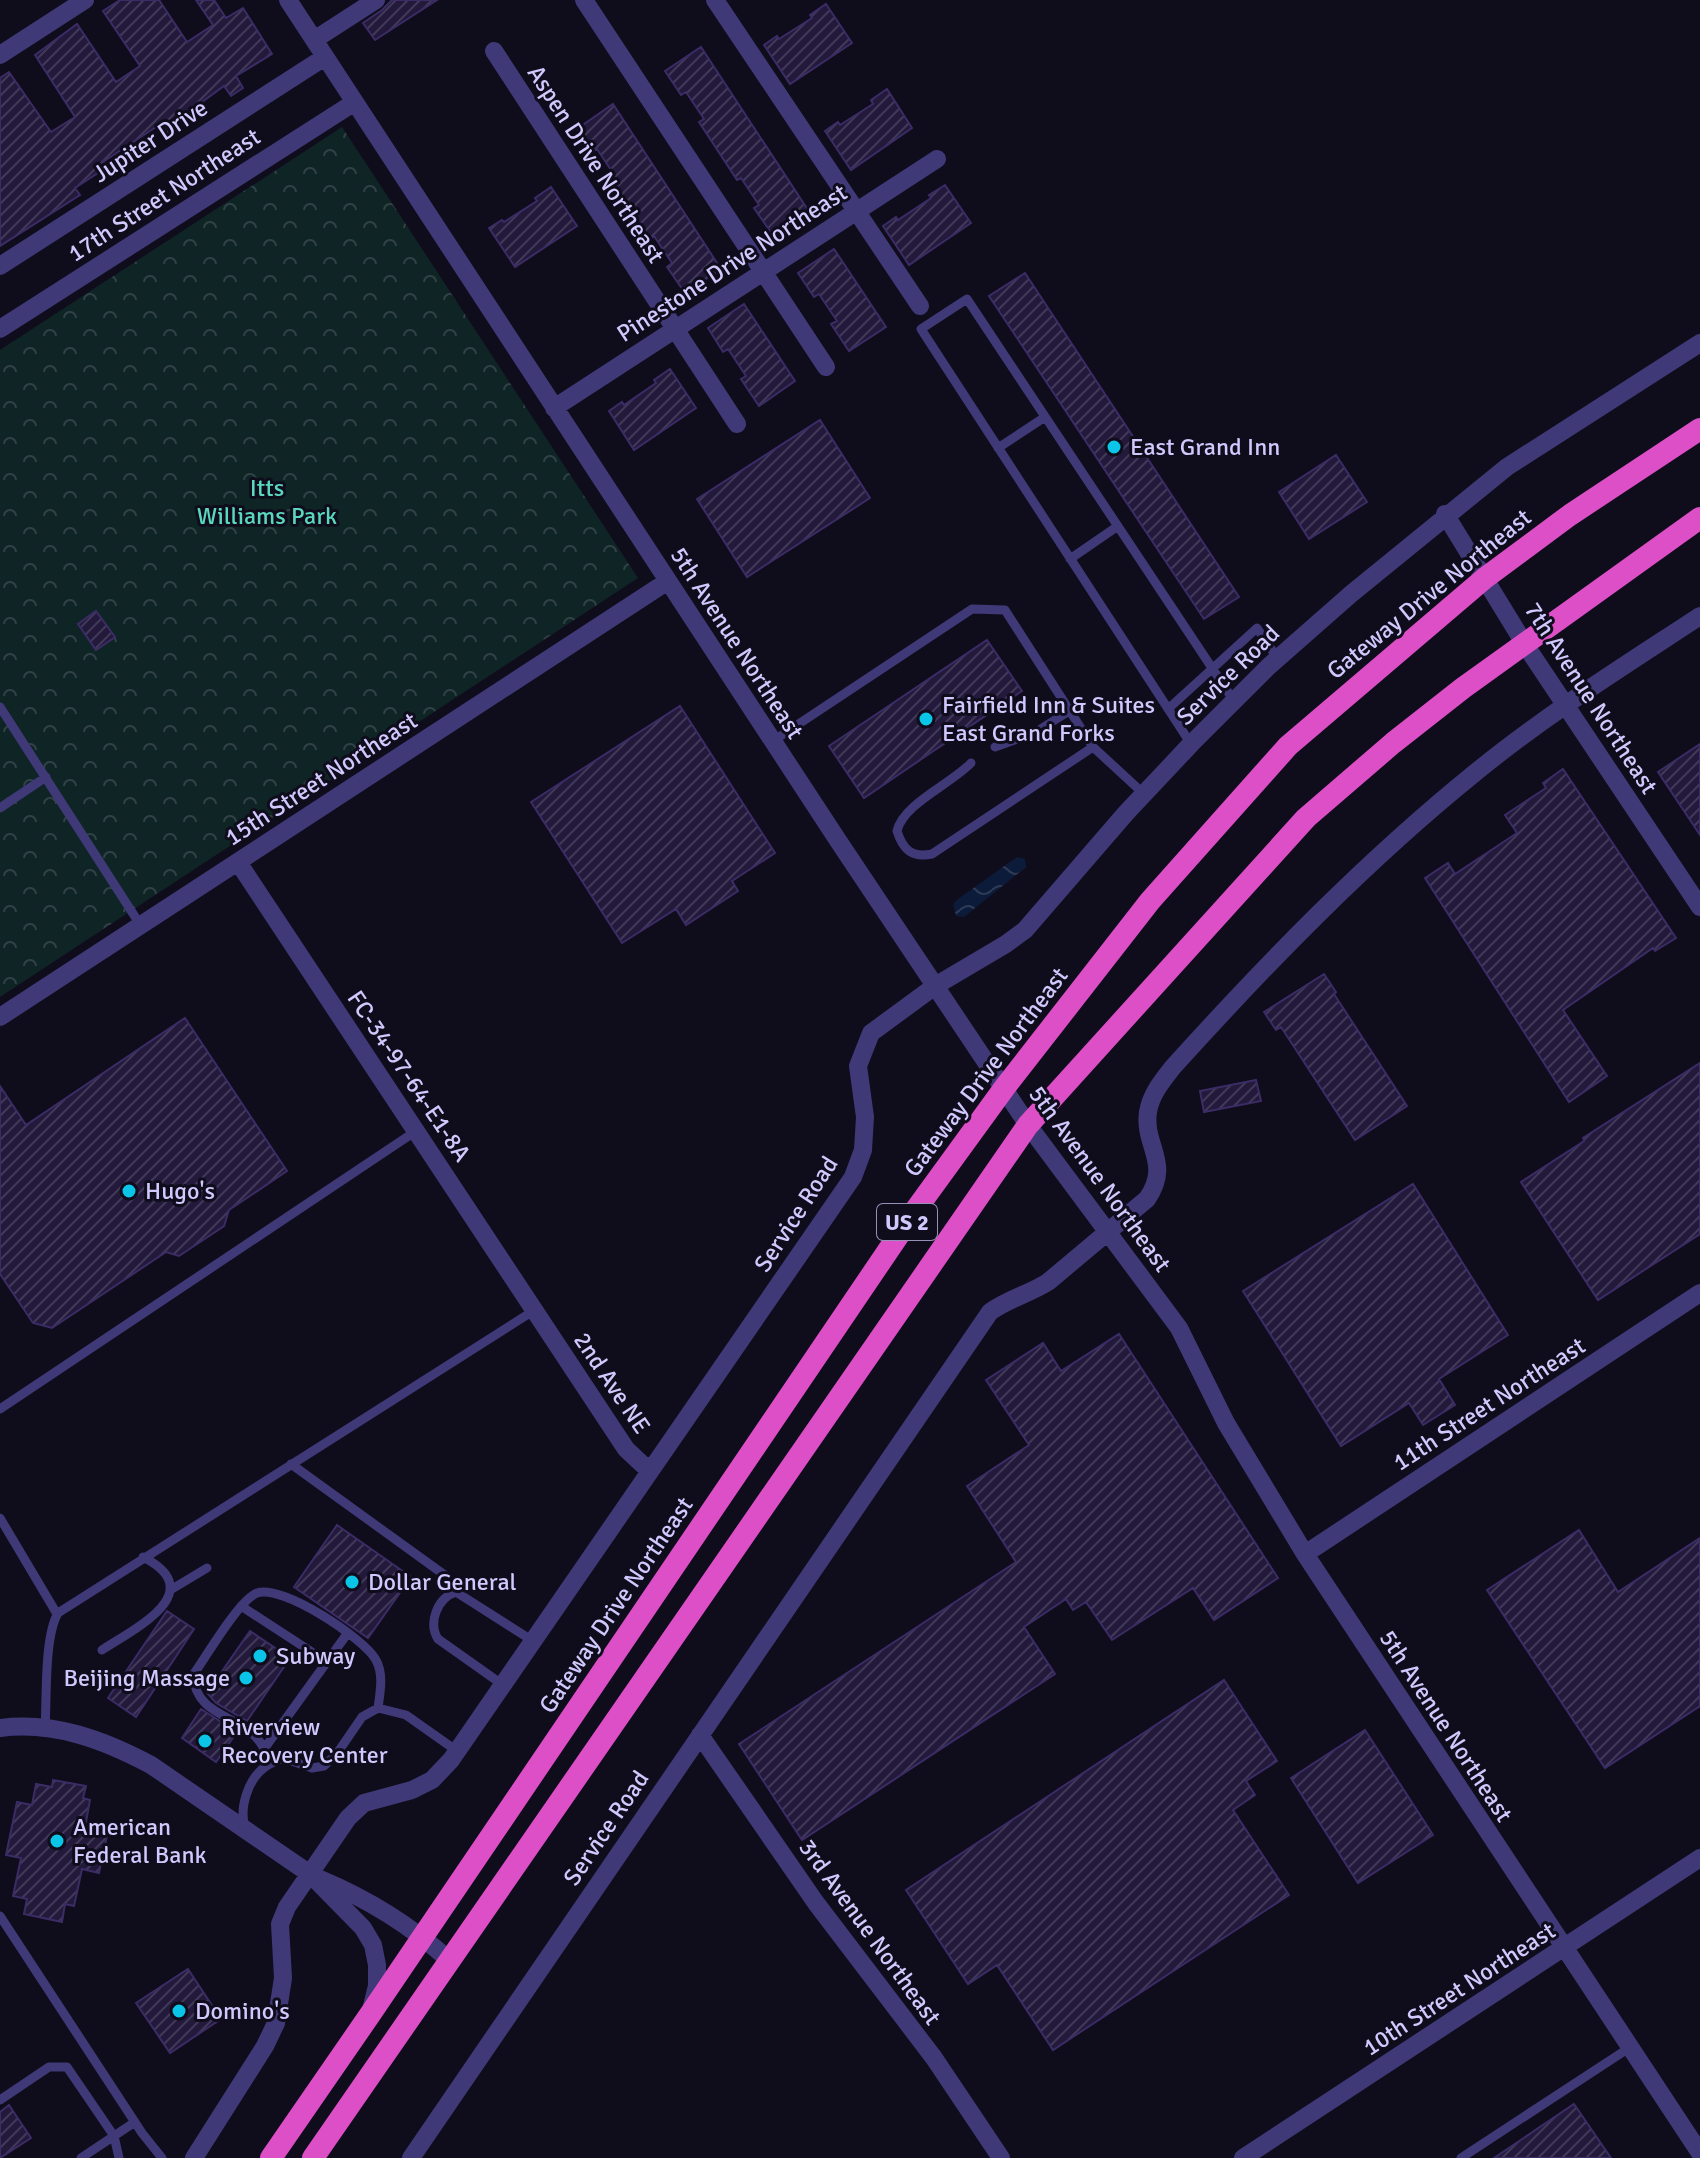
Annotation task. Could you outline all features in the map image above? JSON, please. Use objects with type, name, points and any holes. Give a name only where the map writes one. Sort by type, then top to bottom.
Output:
[{"type":"highway","name":"Gateway Drive Northeast","points":[[271,2158],[908,1221],[1005,1087],[1150,901],[1288,746],[1427,625],[1570,515],[1700,429]]},
{"type":"highway","name":"US 2","points":[[313,2158],[1028,1125],[1306,818],[1393,743],[1524,643],[1700,518]]},
{"type":"street","points":[[0,55],[85,0]]},
{"type":"street","name":"5th Avenue Northeast","points":[[288,0],[1028,1125],[1179,1328],[1226,1423],[1305,1554],[1700,2153]]},
{"type":"street","points":[[314,40],[376,0]]},
{"type":"street","points":[[584,0],[826,367]]},
{"type":"street","points":[[715,0],[920,306]]},
{"type":"street","name":"Aspen Drive Northeast","points":[[494,51],[737,424]]},
{"type":"street","name":"Jupiter Drive","points":[[0,266],[325,57]]},
{"type":"street","name":"17th Street Northeast","points":[[0,329],[355,102]]},
{"type":"street","name":"Pinestone Drive Northeast","points":[[554,408],[937,159]]},
{"type":"street","name":"Service Road","points":[[194,2158],[265,2046],[276,2023],[283,1978],[280,1924],[287,1907],[348,1818],[364,1803],[412,1790],[432,1780],[457,1751],[853,1177],[863,1150],[865,1117],[858,1066],[871,1033],[935,986],[1025,930],[1144,794],[1234,701],[1445,514],[1507,467],[1700,343]]},
{"type":"street","name":"7th Avenue Northeast","points":[[1445,514],[1524,643],[1700,907]]},
{"type":"street","name":"15th Street Northeast","points":[[0,1017],[668,581]]},
{"type":"street","name":"Service Road","points":[[411,2158],[990,1312],[1003,1302],[1032,1292],[1048,1282],[1140,1207],[1157,1181],[1158,1165],[1149,1135],[1148,1113],[1156,1090],[1173,1067],[1313,917],[1386,849],[1476,772],[1567,704],[1700,616]]},
{"type":"street","name":"FC-34-97-64-E1-8A","points":[[238,862],[539,1316]]},
{"type":"street","name":"11th Street Northeast","points":[[1305,1554],[1700,1293]]},
{"type":"street","name":"2nd Ave NE","points":[[539,1316],[626,1449],[643,1465],[653,1467]]},
{"type":"street","points":[[0,1728],[68,1731],[123,1750],[151,1765],[310,1874],[355,1894],[422,1936],[449,1960]]},
{"type":"street","name":"3rd Avenue Northeast","points":[[700,1735],[816,1903],[934,2058],[1001,2158]]},
{"type":"street","name":"10th Street Northeast","points":[[1243,2158],[1700,1858]]},
{"type":"street","points":[[310,1874],[363,1928],[373,1945],[377,1986],[369,2016]]},
{"type":"lane","points":[[1191,744],[921,329],[967,299],[1234,701]]},
{"type":"lane","points":[[998,448],[1045,417]]},
{"type":"lane","points":[[1070,559],[1118,526]]},
{"type":"lane","points":[[773,741],[972,609],[1005,610],[1093,747],[1144,794]]},
{"type":"lane","points":[[1168,709],[1257,628],[1278,659]]},
{"type":"lane","points":[[0,707],[141,926]]},
{"type":"lane","points":[[995,747],[1036,732],[1069,711]]},
{"type":"lane","points":[[971,763],[958,776],[905,813],[899,821],[897,831],[909,853],[921,856],[932,854],[1093,747]]},
{"type":"lane","points":[[0,808],[46,777]]},
{"type":"lane","points":[[0,1409],[416,1131]]},
{"type":"lane","points":[[45,1728],[50,1640],[57,1614],[530,1313],[535,1312],[539,1316]]},
{"type":"lane","points":[[291,1464],[446,1576],[456,1592],[533,1641]]},
{"type":"lane","points":[[0,1518],[57,1614]]},
{"type":"lane","points":[[143,1557],[163,1571],[172,1589]]},
{"type":"lane","points":[[102,1650],[158,1613],[169,1599],[172,1589],[207,1568]]},
{"type":"lane","points":[[265,1766],[264,1749],[254,1736],[202,1702],[193,1675],[241,1606],[257,1593],[270,1592],[296,1599],[364,1646],[377,1662],[381,1676],[378,1708]]},
{"type":"lane","points":[[456,1592],[449,1594],[433,1617],[433,1630],[438,1639],[503,1685]]},
{"type":"lane","points":[[241,1606],[327,1662]]},
{"type":"lane","points":[[264,1749],[347,1634]]},
{"type":"lane","points":[[246,1830],[242,1819],[244,1803],[255,1777],[265,1766],[283,1758],[312,1768],[324,1766],[338,1752],[362,1717],[378,1708],[406,1715],[457,1751]]},
{"type":"lane","points":[[0,1916],[135,2122],[162,2158]]},
{"type":"lane","points":[[1461,2158],[1629,2048]]},
{"type":"lane","points":[[0,2100],[49,2067],[67,2067],[114,2136],[119,2158]]},
{"type":"lane","points":[[81,2158],[135,2122]]},
{"type":"green space","name":"Itts Williams Park","points":[[342,127],[638,578],[0,997],[0,350]]},
{"type":"water","points":[[1017,857],[1025,859],[1026,867],[964,917],[956,916],[953,904],[958,899]]},
{"type":"building","points":[[120,0],[159,0],[187,42],[213,25],[196,0],[214,0],[226,18],[243,8],[272,54],[236,76],[243,88],[231,96],[224,86],[172,124],[176,130],[164,138],[156,127],[103,162],[107,167],[75,188],[80,195],[0,246],[0,78],[9,72],[51,132],[75,117],[35,55],[77,24],[116,82],[140,66],[103,11]]},
{"type":"building","points":[[392,0],[437,0],[375,40],[363,23]]},
{"type":"building","points":[[826,4],[852,43],[790,84],[764,45],[812,18],[810,15]]},
{"type":"building","points":[[701,47],[808,210],[772,234],[754,208],[759,205],[741,178],[737,180],[699,122],[704,119],[686,92],[681,95],[665,71]]},
{"type":"building","points":[[887,89],[912,128],[851,170],[825,131],[873,104],[871,100]]},
{"type":"building","points":[[613,104],[721,269],[685,293],[667,267],[672,263],[654,236],[649,240],[610,180],[615,176],[597,149],[592,152],[577,129]]},
{"type":"building","points":[[945,185],[971,223],[909,265],[883,226],[896,217],[898,220]]},
{"type":"building","points":[[551,187],[577,226],[515,267],[489,228],[537,201],[535,198]]},
{"type":"building","points":[[834,249],[886,327],[849,351],[831,324],[837,321],[819,294],[814,297],[798,273]]},
{"type":"building","name":"East Grand Inn","points":[[1025,273],[1239,597],[1204,619],[989,296]]},
{"type":"building","points":[[744,304],[795,381],[759,406],[741,379],[746,376],[728,349],[723,352],[708,328]]},
{"type":"building","points":[[670,369],[696,408],[634,450],[609,411],[622,402],[624,405],[656,383],[654,380]]},
{"type":"building","points":[[820,420],[870,498],[747,577],[697,499]]},
{"type":"building","points":[[1336,455],[1367,502],[1309,539],[1279,492]]},
{"type":"building","points":[[96,611],[115,637],[96,650],[78,624]]},
{"type":"building","name":"Fairfield Inn & Suites East Grand Forks","points":[[987,640],[1022,691],[864,798],[829,746]]},
{"type":"building","points":[[680,706],[775,853],[732,881],[738,891],[686,925],[676,909],[622,943],[531,802]]},
{"type":"building","points":[[1700,744],[1700,835],[1658,772]]},
{"type":"building","points":[[1563,769],[1676,938],[1655,951],[1653,948],[1563,1010],[1607,1076],[1569,1102],[1425,878],[1448,863],[1455,874],[1517,833],[1505,815],[1546,788],[1543,783]]},
{"type":"building","points":[[1324,974],[1407,1106],[1355,1140],[1281,1027],[1276,1030],[1264,1012]]},
{"type":"building","name":"Hugo's","points":[[185,1018],[287,1171],[229,1210],[224,1226],[179,1256],[166,1252],[52,1328],[33,1323],[0,1274],[0,1086],[26,1125]]},
{"type":"building","points":[[1700,1063],[1700,1234],[1598,1300],[1521,1182]]},
{"type":"building","points":[[1256,1080],[1261,1101],[1204,1112],[1200,1091]]},
{"type":"building","points":[[1413,1184],[1508,1335],[1439,1379],[1455,1405],[1423,1425],[1409,1403],[1341,1446],[1243,1291]]},
{"type":"building","points":[[1119,1334],[1278,1578],[1214,1620],[1193,1588],[1112,1640],[1086,1602],[1073,1610],[1066,1599],[1024,1627],[1055,1674],[802,1840],[739,1744],[1016,1562],[967,1486],[1029,1445],[986,1380],[1043,1343],[1061,1371]]},
{"type":"building","name":"Dollar General","points":[[337,1525],[411,1577],[368,1638],[294,1587]]},
{"type":"building","points":[[1579,1530],[1618,1592],[1700,1538],[1700,1706],[1605,1768],[1487,1590]]},
{"type":"building","points":[[167,1611],[194,1629],[136,1717],[108,1698]]},
{"type":"building","points":[[250,1631],[290,1658],[247,1721],[216,1703],[207,1693]]},
{"type":"building","points":[[1224,1680],[1277,1761],[1246,1781],[1255,1795],[1233,1810],[1289,1895],[1053,2050],[997,1965],[968,1984],[906,1890]]},
{"type":"building","points":[[201,1709],[237,1732],[216,1762],[182,1738]]},
{"type":"building","points":[[1365,1730],[1433,1835],[1358,1883],[1291,1778]]},
{"type":"building","name":"American Federal Bank","points":[[53,1780],[86,1786],[83,1798],[90,1800],[86,1822],[109,1826],[99,1873],[82,1869],[74,1906],[65,1904],[62,1922],[24,1914],[27,1899],[13,1896],[21,1858],[6,1855],[17,1802],[32,1805],[36,1784],[52,1787]]},
{"type":"building","name":"Domino's","points":[[188,1969],[221,2019],[170,2053],[136,2003]]},
{"type":"building","points":[[1574,2104],[1611,2158],[1494,2158]]},
{"type":"building","points":[[9,2105],[31,2138],[0,2158],[0,2112]]},
{"type":"place","name":"East Grand Inn","points":[[1114,447]]},
{"type":"place","name":"Fairfield Inn & Suites East Grand Forks","points":[[926,719]]},
{"type":"place","name":"Hugo's","points":[[129,1191]]},
{"type":"place","name":"Dollar General","points":[[352,1582]]},
{"type":"place","name":"Subway","points":[[260,1656]]},
{"type":"place","name":"Beijing Massage","points":[[246,1678]]},
{"type":"place","name":"Riverview Recovery Center","points":[[205,1741]]},
{"type":"place","name":"American Federal Bank","points":[[57,1841]]},
{"type":"place","name":"Domino's","points":[[179,2011]]}]
